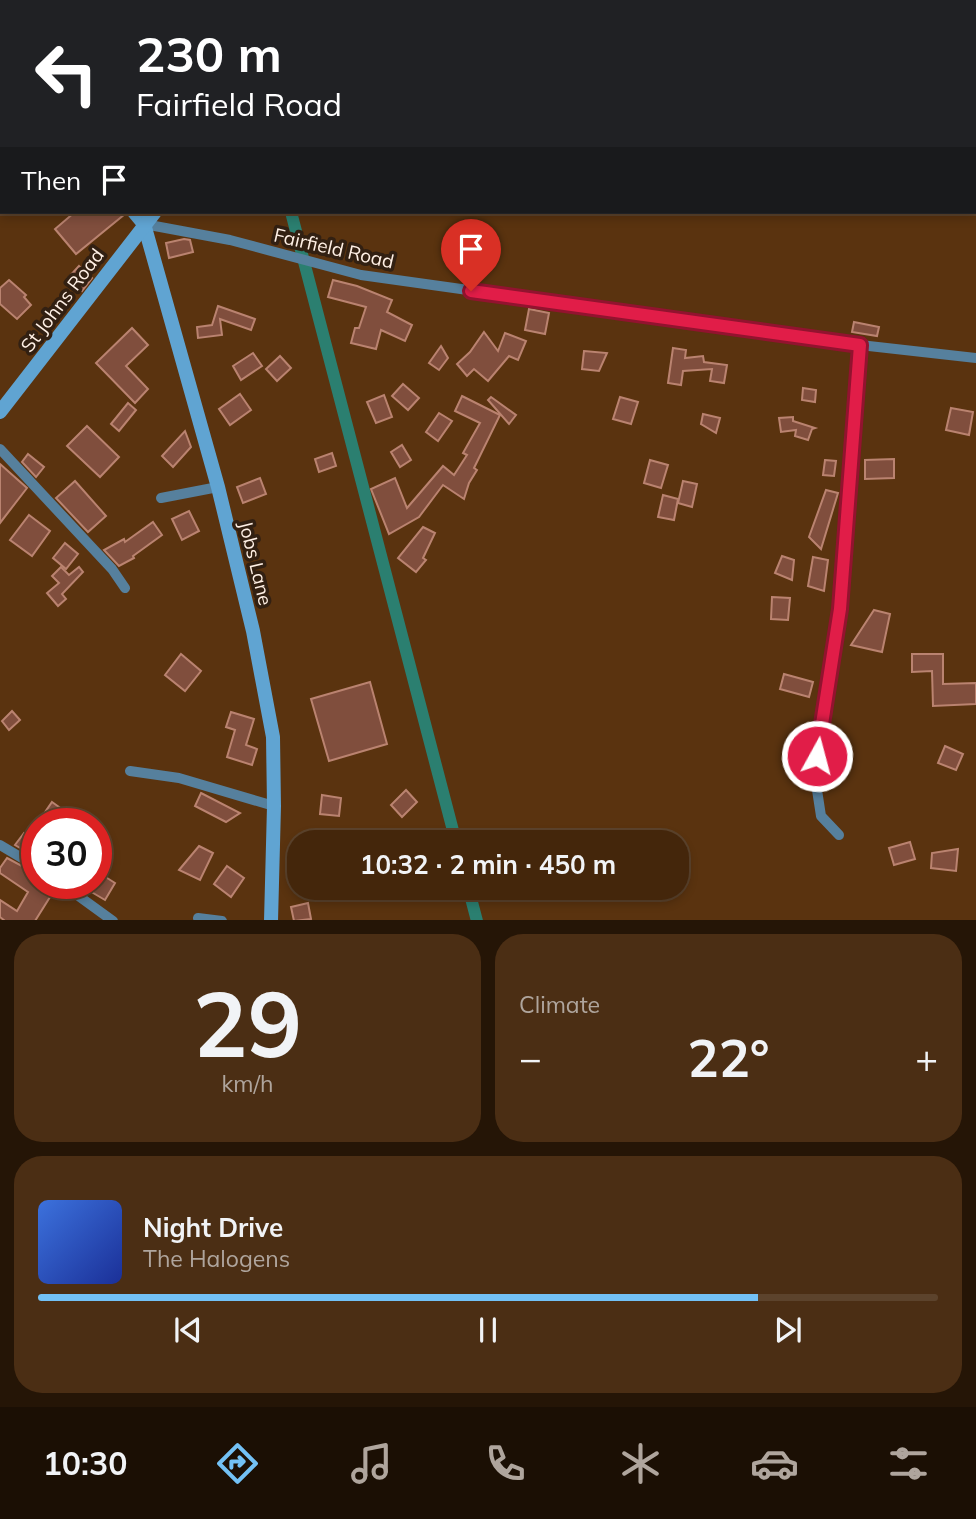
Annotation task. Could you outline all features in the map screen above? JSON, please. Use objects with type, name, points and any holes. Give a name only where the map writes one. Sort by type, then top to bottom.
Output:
[{"type":"street","points":[[136,214],[144,224]]},
{"type":"street","name":"St Johns Road","points":[[0,412],[153,214]]},
{"type":"street","name":"Fairfield Road","points":[[144,224],[230,240],[361,275],[860,345],[976,358]]},
{"type":"street","name":"Jobs Lane","points":[[144,224],[218,487],[253,631],[273,737],[271,920]]},
{"type":"street","points":[[839,835],[821,816],[815,778],[819,734],[840,609],[860,345]]},
{"type":"street","points":[[0,449],[112,569],[125,588]]},
{"type":"street","points":[[161,498],[218,487]]},
{"type":"street","points":[[130,771],[179,778],[274,806]]},
{"type":"street","points":[[0,845],[21,857]]},
{"type":"street","points":[[83,899],[113,920]]},
{"type":"street","points":[[198,918],[222,920]]},
{"type":"building","points":[[73,214],[125,214],[76,254],[55,229]]},
{"type":"building","points":[[190,240],[193,252],[169,258],[166,243]]},
{"type":"building","points":[[79,266],[92,278],[82,291],[68,278]]},
{"type":"building","points":[[9,280],[26,295],[24,297],[31,305],[17,319],[0,304],[0,288]]},
{"type":"building","points":[[333,280],[392,300],[387,312],[412,325],[405,341],[381,330],[376,349],[351,343],[366,307],[328,297]]},
{"type":"building","points":[[218,306],[255,319],[251,330],[220,319],[222,335],[198,338],[197,327],[212,325]]},
{"type":"building","points":[[529,309],[549,313],[545,334],[525,330]]},
{"type":"building","points":[[854,322],[879,327],[877,336],[852,332]]},
{"type":"building","points":[[132,328],[148,345],[126,366],[148,389],[135,403],[96,363]]},
{"type":"building","points":[[484,332],[498,351],[505,333],[526,341],[518,360],[509,356],[488,381],[474,369],[467,376],[457,364],[470,352]]},
{"type":"building","points":[[441,346],[448,358],[439,370],[429,363]]},
{"type":"building","points":[[673,348],[686,350],[685,358],[703,356],[704,362],[727,365],[724,383],[710,381],[712,369],[683,371],[681,385],[668,383]]},
{"type":"building","points":[[584,351],[607,353],[599,371],[582,369]]},
{"type":"building","points":[[253,353],[262,366],[241,380],[233,366]]},
{"type":"building","points":[[280,356],[291,368],[277,381],[266,369]]},
{"type":"building","points":[[403,384],[419,398],[408,410],[392,396]]},
{"type":"building","points":[[803,388],[816,390],[815,402],[802,400]]},
{"type":"building","points":[[240,394],[251,410],[230,425],[219,409]]},
{"type":"building","points":[[384,395],[392,417],[376,423],[367,402]]},
{"type":"building","points":[[462,396],[500,415],[474,468],[477,470],[464,499],[443,485],[419,517],[389,534],[371,489],[395,478],[407,508],[443,466],[454,475],[467,455],[463,453],[480,423],[455,411]]},
{"type":"building","points":[[491,397],[516,415],[509,424],[488,400]]},
{"type":"building","points":[[620,397],[638,402],[631,424],[613,419]]},
{"type":"building","points":[[128,403],[136,410],[119,431],[111,424]]},
{"type":"building","points":[[951,408],[973,412],[969,435],[946,430]]},
{"type":"building","points":[[439,413],[452,421],[438,441],[426,432]]},
{"type":"building","points":[[703,414],[720,418],[716,433],[701,424]]},
{"type":"building","points":[[793,417],[793,421],[815,428],[808,440],[795,436],[796,430],[781,432],[779,418]]},
{"type":"building","points":[[87,426],[119,457],[100,477],[67,446]]},
{"type":"building","points":[[185,431],[191,447],[173,467],[162,456]]},
{"type":"building","points":[[402,445],[411,460],[400,467],[391,452]]},
{"type":"building","points":[[332,453],[336,466],[319,472],[315,459]]},
{"type":"building","points":[[28,454],[44,467],[36,477],[22,462]]},
{"type":"building","points":[[894,459],[894,478],[865,479],[865,460]]},
{"type":"building","points":[[650,460],[668,465],[661,488],[644,483]]},
{"type":"building","points":[[825,460],[836,461],[834,476],[823,475]]},
{"type":"building","points":[[0,464],[27,488],[0,523]]},
{"type":"building","points":[[260,478],[266,494],[243,503],[237,487]]},
{"type":"building","points":[[75,481],[106,516],[88,532],[56,498]]},
{"type":"building","points":[[683,481],[697,484],[692,507],[678,503]]},
{"type":"building","points":[[826,490],[838,493],[821,549],[809,537]]},
{"type":"building","points":[[663,495],[678,499],[674,520],[658,517]]},
{"type":"building","points":[[189,511],[199,531],[182,540],[172,519]]},
{"type":"building","points":[[29,515],[50,531],[32,556],[10,540]]},
{"type":"building","points":[[153,522],[162,535],[133,556],[134,558],[119,566],[104,550],[124,539],[125,542]]},
{"type":"building","points":[[423,527],[435,533],[423,558],[426,560],[416,572],[398,558]]},
{"type":"building","points":[[65,543],[78,554],[66,569],[53,558]]},
{"type":"building","points":[[782,556],[794,560],[792,580],[775,573]]},
{"type":"building","points":[[813,557],[828,560],[824,591],[808,586]]},
{"type":"building","points":[[61,567],[69,575],[79,567],[83,572],[62,594],[66,599],[58,606],[47,593],[59,583],[52,576]]},
{"type":"building","points":[[772,597],[790,598],[788,620],[771,619]]},
{"type":"building","points":[[874,610],[890,614],[882,652],[851,645]]},
{"type":"building","points":[[181,654],[201,671],[185,691],[165,675]]},
{"type":"building","points":[[912,654],[943,654],[943,684],[976,683],[976,704],[933,706],[932,671],[912,672]]},
{"type":"building","points":[[784,674],[813,682],[809,697],[780,689]]},
{"type":"building","points":[[370,682],[387,744],[329,761],[311,699]]},
{"type":"building","points":[[12,711],[20,720],[9,730],[2,721]]},
{"type":"building","points":[[231,712],[254,719],[246,745],[257,749],[252,765],[227,757],[235,730],[226,727]]},
{"type":"building","points":[[945,746],[963,754],[956,770],[938,763]]},
{"type":"building","points":[[406,790],[417,802],[402,817],[391,805]]},
{"type":"building","points":[[201,793],[240,813],[226,822],[195,806]]},
{"type":"building","points":[[322,795],[341,798],[339,816],[320,814]]},
{"type":"building","points":[[52,802],[60,808],[48,808]]},
{"type":"building","points":[[21,837],[21,849],[15,845]]},
{"type":"building","points":[[910,842],[915,859],[894,865],[889,848]]},
{"type":"building","points":[[199,846],[213,853],[200,880],[179,870]]},
{"type":"building","points":[[958,849],[956,871],[931,868],[932,853]]},
{"type":"building","points":[[7,858],[21,865],[21,887],[0,873],[0,868]]},
{"type":"building","points":[[227,866],[244,878],[231,897],[214,884]]},
{"type":"building","points":[[24,899],[49,899],[36,920],[4,920],[0,917],[0,900],[17,911]]},
{"type":"building","points":[[308,903],[311,919],[294,920],[291,907]]},
{"type":"waterway","points":[[292,214],[453,830]]},
{"type":"waterway","points":[[471,900],[477,920]]},
{"type":"route","points":[[471,291],[860,345],[840,609],[817,756]]}]
